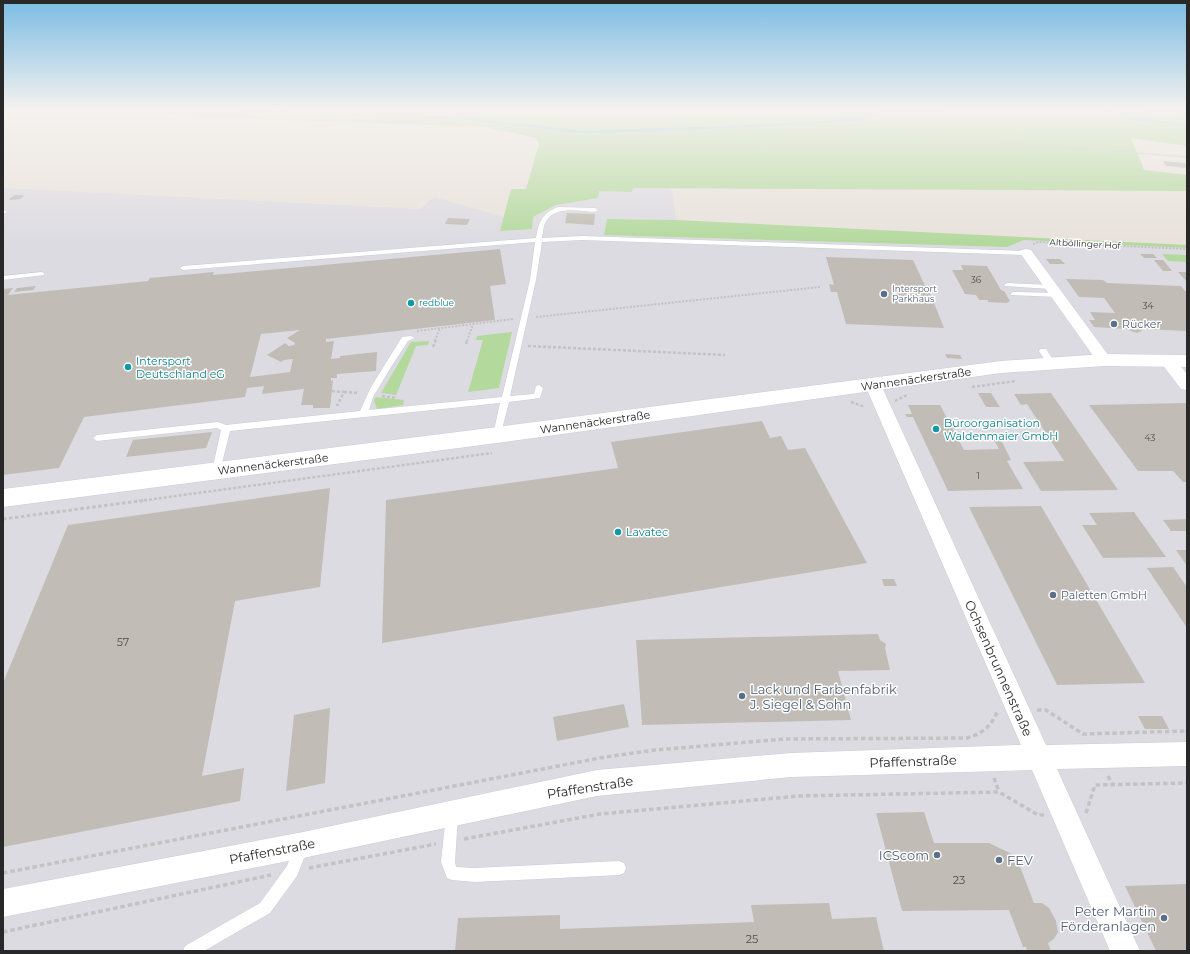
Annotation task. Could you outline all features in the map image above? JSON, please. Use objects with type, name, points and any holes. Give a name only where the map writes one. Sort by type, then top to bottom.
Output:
[{"type":"street","points":[[1026,253],[1104,360]]},
{"type":"street","name":"Wannenäckerstraße","points":[[3,498],[216,471],[497,444],[873,385],[1001,367],[1047,357],[1104,360],[1187,361]]},
{"type":"street","points":[[1167,360],[1187,384]]},
{"type":"street","name":"Ochsenbrunnenstraße","points":[[873,385],[881,406],[1065,814],[1124,951]]},
{"type":"street","name":"Pfaffenstraße","points":[[3,903],[303,845],[596,783],[791,765],[1187,754]]},
{"type":"lane","points":[[497,444],[505,398],[533,280],[539,240],[545,217],[558,209],[595,210]]},
{"type":"lane","points":[[183,268],[539,240],[582,238],[1026,253]]},
{"type":"lane","points":[[3,278],[42,274]]},
{"type":"lane","points":[[1007,285],[1054,291]]},
{"type":"lane","points":[[1013,294],[1054,291]]},
{"type":"lane","points":[[364,414],[365,407],[371,394],[405,339],[410,338]]},
{"type":"lane","points":[[97,438],[218,425],[226,428],[505,398],[537,396],[539,388]]},
{"type":"lane","points":[[216,471],[226,428]]},
{"type":"lane","points":[[452,813],[448,862],[452,873],[475,875],[619,868]]},
{"type":"lane","points":[[190,951],[265,908],[292,870],[303,845]]},
{"type":"path","points":[[1171,156],[1187,157]]},
{"type":"path","points":[[1183,181],[1187,182]]},
{"type":"path","name":"Altböllinger Hof","points":[[1026,253],[1028,246],[1039,242],[1187,249]]},
{"type":"path","points":[[419,330],[820,287]]},
{"type":"path","points":[[466,344],[473,324]]},
{"type":"path","points":[[433,347],[440,328]]},
{"type":"path","points":[[517,345],[725,355]]},
{"type":"path","points":[[970,387],[1018,381]]},
{"type":"path","points":[[332,391],[399,398]]},
{"type":"path","points":[[336,408],[344,392]]},
{"type":"path","points":[[849,401],[866,407],[881,406],[908,395]]},
{"type":"path","points":[[3,519],[347,474],[497,444]]},
{"type":"path","points":[[3,932],[292,870],[600,814],[799,796],[999,792],[1038,815],[1086,814],[1095,785],[1187,783]]},
{"type":"shaded area","points":[[3,188],[420,209],[434,197],[504,217],[500,230],[532,229],[533,217],[556,205],[598,198],[598,191],[632,192],[633,188],[671,188],[676,220],[607,219],[604,235],[1007,247],[1024,240],[1187,248],[1187,951],[3,951]]},
{"type":"green space","points":[[536,156],[1138,156],[1144,170],[1187,175],[1187,191],[633,188],[632,192],[599,191],[598,198],[556,205],[533,217],[532,229],[500,231],[511,189],[526,189]]},
{"type":"green space","points":[[607,219],[676,220],[1187,245],[1187,248],[1024,240],[1007,247],[604,235]]},
{"type":"green space","points":[[1162,254],[1187,255],[1187,262],[1168,261]]},
{"type":"green space","points":[[512,332],[499,388],[468,392],[483,340],[476,340],[477,336]]},
{"type":"green space","points":[[429,341],[428,345],[416,346],[396,395],[381,393],[411,342]]},
{"type":"green space","points":[[376,397],[404,400],[403,405],[377,409],[374,400]]},
{"type":"building","points":[[1163,161],[1185,163],[1187,168],[1166,166]]},
{"type":"building","points":[[15,195],[24,196],[20,199],[9,199]]},
{"type":"building","points":[[567,213],[595,214],[594,225],[565,223]]},
{"type":"building","points":[[448,218],[470,219],[467,225],[445,224]]},
{"type":"building","name":"Intersport Deutschland eG","points":[[500,249],[506,284],[490,286],[495,320],[326,339],[326,342],[334,341],[331,359],[340,358],[340,356],[377,352],[376,371],[337,374],[337,378],[331,378],[331,381],[333,380],[330,408],[313,408],[313,405],[301,405],[304,389],[262,394],[264,386],[247,388],[245,397],[84,417],[59,468],[3,475],[3,289],[13,288],[8,295],[148,281],[150,278],[214,272],[213,275]],"holes":[[[300,330],[287,338],[295,343],[294,345],[289,346],[285,343],[267,355],[281,362],[284,360],[293,359],[290,372],[250,377],[261,334]]]},
{"type":"building","points":[[1140,254],[1153,254],[1157,258],[1144,258]]},
{"type":"building","name":"Intersport Parkhaus","points":[[826,257],[913,260],[926,288],[928,288],[944,328],[846,324],[837,292],[831,292],[829,284],[834,285]]},
{"type":"building","points":[[1046,259],[1060,259],[1065,264],[1050,264]]},
{"type":"building","points":[[1154,260],[1163,260],[1172,271],[1163,271]]},
{"type":"building","points":[[961,265],[987,266],[1001,290],[1004,291],[1010,301],[1007,303],[988,302],[988,300],[979,300],[976,295],[965,294],[952,270],[963,270]]},
{"type":"building","points":[[1178,272],[1187,272],[1187,282]]},
{"type":"building","points":[[1066,279],[1103,280],[1107,283],[1181,286],[1187,293],[1187,331],[1140,329],[1142,331],[1137,333],[1126,329],[1094,327],[1089,320],[1095,320],[1090,312],[1115,313],[1104,298],[1079,297]]},
{"type":"building","points":[[36,286],[33,290],[14,292],[17,288]]},
{"type":"building","points":[[945,354],[960,355],[962,359],[947,358]]},
{"type":"building","points":[[978,393],[991,393],[1000,407],[986,407]]},
{"type":"building","points":[[1051,393],[1118,490],[1041,491],[1023,462],[1064,461],[1027,404],[1021,405],[1014,394]]},
{"type":"building","points":[[1186,403],[1187,482],[1183,482],[1173,471],[1138,471],[1089,405]]},
{"type":"building","points":[[908,405],[940,405],[964,450],[999,449],[994,440],[1001,440],[1011,460],[1007,461],[1023,489],[948,491],[913,417],[907,417],[905,414],[912,414]]},
{"type":"building","name":"Lavatec","points":[[762,421],[770,438],[781,436],[788,450],[805,448],[867,563],[382,643],[386,500],[618,468],[611,442]]},
{"type":"building","points":[[212,432],[206,448],[126,457],[133,440]]},
{"type":"building","points":[[330,488],[320,587],[235,601],[202,776],[244,768],[240,801],[3,847],[3,683],[68,525]]},
{"type":"building","name":"Paletten GmbH","points":[[1041,506],[1145,683],[1057,685],[969,507]]},
{"type":"building","points":[[1134,512],[1166,557],[1103,558],[1082,525],[1097,525],[1089,513]]},
{"type":"building","points":[[1187,519],[1187,531],[1171,531],[1163,520]]},
{"type":"building","points":[[1176,550],[1187,550],[1187,566]]},
{"type":"building","points":[[1173,567],[1187,587],[1187,628],[1147,568]]},
{"type":"building","points":[[882,579],[894,579],[897,586],[884,586]]},
{"type":"building","name":"Lack und Farbenfabrik J. Siegel & Sohn","points":[[878,634],[880,640],[886,644],[885,648],[890,670],[838,671],[851,720],[642,725],[636,640]]},
{"type":"building","points":[[624,704],[629,727],[557,741],[553,717]]},
{"type":"building","points":[[330,708],[325,783],[286,791],[294,715]]},
{"type":"building","points":[[1138,716],[1162,716],[1169,729],[1145,729]]},
{"type":"building","points":[[924,812],[934,843],[989,843],[1016,856],[1034,903],[1042,903],[1049,908],[1056,921],[1058,932],[1054,939],[1048,943],[1051,951],[1027,951],[1026,947],[1023,947],[1009,910],[902,911],[876,813]]},
{"type":"building","name":"Peter Martin Förderanlagen","points":[[1187,884],[1187,951],[1156,951],[1125,886]]},
{"type":"building","points":[[829,903],[832,919],[876,917],[884,951],[455,951],[458,918],[560,915],[560,929],[754,922],[751,905]]},
{"type":"place","name":"Intersport Parkhaus","points":[[884,294]]},
{"type":"place","name":"redblue","points":[[411,303]]},
{"type":"place","name":"Rücker","points":[[1114,324]]},
{"type":"place","name":"Intersport Deutschland eG","points":[[128,367]]},
{"type":"place","name":"Büroorganisation Waldenmaier GmbH","points":[[936,429]]},
{"type":"place","name":"Lavatec","points":[[618,532]]},
{"type":"place","name":"Paletten GmbH","points":[[1053,595]]},
{"type":"place","name":"Lack und Farbenfabrik J. Siegel & Sohn","points":[[742,696]]},
{"type":"place","name":"ICScom","points":[[937,855]]},
{"type":"place","name":"FEV","points":[[999,860]]},
{"type":"place","name":"Peter Martin Förderanlagen","points":[[1164,918]]}]
